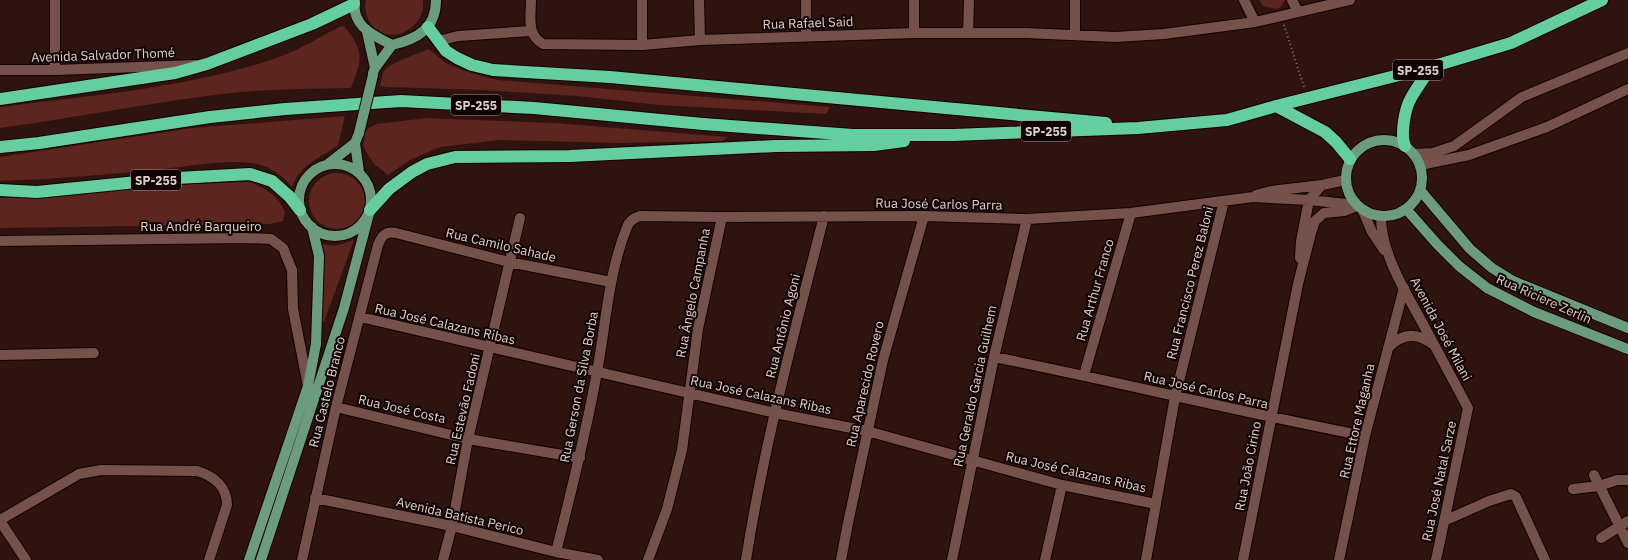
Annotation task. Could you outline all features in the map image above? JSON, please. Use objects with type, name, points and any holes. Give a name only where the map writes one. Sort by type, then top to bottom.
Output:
[{"type":"highway","name":"SP-255","points":[[0,147],[39,143],[210,117],[285,109],[401,101],[534,108],[703,124],[852,135],[953,135],[1138,128],[1227,120],[1276,106],[1431,67],[1511,43],[1602,0]]},
{"type":"highway","points":[[0,99],[175,73],[207,64],[312,24],[354,2]]},
{"type":"highway","name":"SP-255","points":[[428,27],[446,51],[472,65],[493,70],[610,77],[954,108],[1116,124],[1138,128]]},
{"type":"highway","points":[[1405,146],[1402,140],[1403,126],[1410,99],[1431,67]]},
{"type":"highway","points":[[1276,106],[1325,132],[1336,142],[1350,159]]},
{"type":"highway","name":"SP-255","points":[[370,210],[389,189],[412,172],[427,164],[455,157],[570,156],[776,146],[874,145],[953,135]]},
{"type":"highway","name":"SP-255","points":[[0,190],[37,192],[177,178],[250,174],[272,181],[290,197],[300,210]]},
{"type":"main road","points":[[359,172],[355,143],[359,133],[374,71],[392,45],[411,40],[420,35],[428,27],[433,18],[436,0]]},
{"type":"main road","points":[[354,2],[356,14],[360,24],[367,32],[392,45]]},
{"type":"main road","points":[[367,32],[374,71]]},
{"type":"main road","points":[[1380,140],[1393,141],[1405,146],[1414,154],[1420,165],[1422,178],[1420,190],[1415,201],[1407,210],[1394,215],[1381,217],[1359,207],[1350,197],[1345,180],[1346,169],[1350,159],[1358,150],[1368,143],[1380,140]]},
{"type":"main road","points":[[328,164],[355,143]]},
{"type":"main road","points":[[261,560],[344,308],[370,210],[371,194],[368,184],[359,172],[346,165],[337,163],[328,164],[317,168],[307,176],[301,186],[298,198],[302,216],[312,227],[326,236],[338,236],[350,233],[360,227],[370,210]]},
{"type":"main road","name":"Rua Riciere Zerlin","points":[[1420,190],[1470,249],[1492,268],[1513,281],[1628,328]]},
{"type":"main road","name":"Rua Riciere Zerlin","points":[[1407,210],[1459,266],[1487,288],[1534,312],[1628,348]]},
{"type":"main road","points":[[249,560],[308,386],[316,344],[319,256],[312,227]]},
{"type":"street","points":[[55,0],[55,70]]},
{"type":"street","points":[[438,41],[458,36],[530,31],[531,0]]},
{"type":"street","points":[[642,0],[642,45]]},
{"type":"street","points":[[699,0],[700,40]]},
{"type":"street","points":[[806,0],[806,36]]},
{"type":"street","points":[[914,0],[914,33]]},
{"type":"street","points":[[968,33],[969,0]]},
{"type":"street","points":[[1075,0],[1075,35]]},
{"type":"street","points":[[1244,0],[1255,22]]},
{"type":"street","points":[[1292,0],[1298,12]]},
{"type":"street","name":"Rua Rafael Said","points":[[530,31],[542,44],[642,45],[700,40],[914,33],[1075,35],[1115,37],[1164,34],[1255,22],[1350,0]]},
{"type":"street","points":[[1414,154],[1433,153],[1454,146],[1522,97],[1628,53]]},
{"type":"street","name":"Avenida Salvador Thomé","points":[[0,70],[55,70],[207,64]]},
{"type":"street","points":[[1420,165],[1468,155],[1547,127],[1628,90]]},
{"type":"street","name":"Rua José Carlos Parra","points":[[627,226],[634,218],[640,216],[924,216],[1027,219],[1131,213],[1253,197],[1271,191],[1322,185],[1345,180]]},
{"type":"street","points":[[1298,284],[1301,240],[1309,200],[1322,185]]},
{"type":"street","name":"Rua José Carlos Parra","points":[[1253,197],[1309,200],[1359,207]]},
{"type":"street","name":"Rua Francisco Perez Baloni","points":[[1146,560],[1175,397],[1224,201]]},
{"type":"street","points":[[1298,284],[1315,222],[1324,214],[1359,207]]},
{"type":"street","name":"Avenida José Milani","points":[[1359,207],[1372,232],[1392,263],[1468,408]]},
{"type":"street","name":"Rua Arthur Franco","points":[[1084,375],[1131,213]]},
{"type":"street","name":"Rua Antônio Agoni","points":[[746,560],[754,503],[824,216]]},
{"type":"street","name":"Rua Aparecido Rovero","points":[[841,560],[883,360],[924,216]]},
{"type":"street","name":"Rua Ângelo Campanha","points":[[648,560],[667,509],[682,450],[688,392],[698,329],[722,217]]},
{"type":"street","name":"Avenida José Milani","points":[[1381,217],[1383,236],[1392,263]]},
{"type":"street","name":"Rua Estevão Fadoni","points":[[443,560],[452,526],[468,439],[520,218]]},
{"type":"street","name":"Rua Geraldo Garcia Guilhem","points":[[952,560],[994,357],[1027,219]]},
{"type":"street","name":"Rua Gerson da Silva Borba","points":[[556,552],[580,458],[598,372],[611,282],[627,226]]},
{"type":"street","name":"Rua Camilo Sahade","points":[[386,233],[396,234],[509,262],[611,282]]},
{"type":"street","name":"Rua Castelo Branco","points":[[302,560],[336,407],[378,245],[380,239],[386,233]]},
{"type":"street","name":"Rua André Barqueiro","points":[[0,241],[271,239],[283,248],[292,270],[293,309],[308,386]]},
{"type":"street","name":"Rua João Cirino","points":[[1243,560],[1298,284]]},
{"type":"street","name":"Rua Ettore Maganha","points":[[1339,560],[1365,436],[1404,288]]},
{"type":"street","name":"Rua José Calazans Ribas","points":[[360,317],[775,413],[867,431],[1062,485],[1156,504]]},
{"type":"street","points":[[1388,348],[1396,340],[1406,337],[1426,338],[1434,345]]},
{"type":"street","points":[[0,355],[94,353]]},
{"type":"street","name":"Rua José Carlos Parra","points":[[994,357],[1084,375],[1271,418],[1365,436]]},
{"type":"street","name":"Rua José Costa","points":[[336,407],[468,439],[580,458]]},
{"type":"street","name":"Rua José Natal Sarze","points":[[1436,560],[1468,408]]},
{"type":"street","points":[[26,560],[0,520],[79,474],[101,470],[197,471],[206,473],[215,479],[223,487],[227,496],[227,505],[209,560]]},
{"type":"street","points":[[1594,475],[1599,486],[1624,524],[1628,543]]},
{"type":"street","points":[[1573,489],[1599,486],[1617,480],[1628,480]]},
{"type":"street","points":[[1045,560],[1062,485]]},
{"type":"street","points":[[1444,521],[1490,501],[1511,494],[1516,497],[1545,560]]},
{"type":"street","name":"Avenida Batista Perico","points":[[315,498],[452,526],[556,552],[598,560]]},
{"type":"street","points":[[1601,538],[1624,524]]},
{"type":"path","points":[[1281,16],[1308,98]]},
{"type":"shaded area","points":[[366,0],[423,0],[423,10],[419,20],[412,27],[395,35],[385,34],[376,30],[369,21],[365,6]]},
{"type":"shaded area","points":[[1259,0],[1285,0],[1280,8],[1276,9],[1263,6]]},
{"type":"shaded area","points":[[344,26],[356,43],[360,56],[358,70],[351,88],[275,90],[218,94],[0,128],[0,107],[103,95],[205,78],[280,57],[339,27]]},
{"type":"shaded area","points":[[428,49],[452,66],[498,80],[830,107],[826,114],[659,105],[577,96],[482,90],[380,86],[383,73],[391,65]]},
{"type":"shaded area","points":[[345,116],[338,145],[306,167],[300,173],[292,187],[267,167],[246,162],[220,162],[155,170],[0,181],[0,157],[192,128]]},
{"type":"shaded area","points":[[426,118],[555,123],[728,137],[722,141],[620,143],[500,140],[440,147],[410,160],[388,175],[374,164],[363,146],[365,133],[368,128],[377,124]]},
{"type":"shaded area","points":[[337,173],[352,178],[360,186],[365,201],[360,216],[352,224],[337,229],[322,224],[314,216],[309,201],[314,186],[322,178]]},
{"type":"shaded area","points":[[250,182],[267,190],[279,201],[285,212],[283,221],[269,224],[0,228],[0,198],[93,193],[163,185]]},
{"type":"shaded area","points":[[354,240],[324,322],[317,322],[322,268],[322,244],[335,246]]}]
